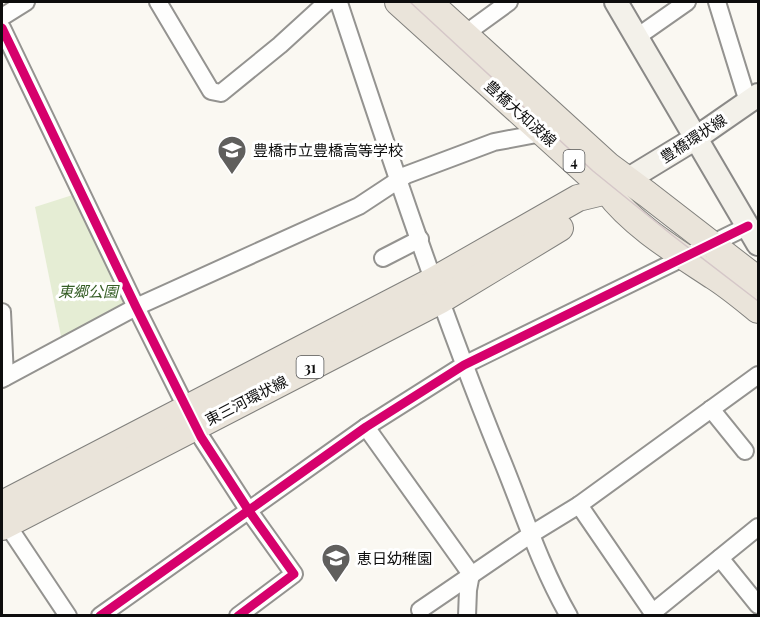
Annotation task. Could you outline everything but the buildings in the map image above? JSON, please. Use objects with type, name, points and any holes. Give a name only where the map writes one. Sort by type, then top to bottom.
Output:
[{"type":"main road","name":"豊橋大知波線","points":[[398,2],[456,40],[609,166],[617,185],[619,207],[685,258],[759,310]]},
{"type":"main road","name":"豊橋大知波線","points":[[429,2],[456,40],[542,133],[617,185],[711,245],[759,280]]},
{"type":"main road","name":"東三河環状線","points":[[3,518],[589,211],[617,185]]},
{"type":"street","points":[[2,17],[26,2]]},
{"type":"street","points":[[158,2],[211,92],[221,93],[309,20],[327,2]]},
{"type":"street","points":[[336,2],[339,3],[398,181],[464,365],[530,535],[555,591],[569,615]]},
{"type":"street","points":[[100,615],[366,427],[464,365],[711,245],[753,235],[616,2]]},
{"type":"street","points":[[637,37],[687,2]]},
{"type":"street","points":[[717,2],[753,99]]},
{"type":"street","points":[[456,40],[503,3]]},
{"type":"street","points":[[2,28],[201,437],[249,511],[294,574],[238,615]]},
{"type":"street","name":"豊橋環状線","points":[[617,185],[696,138],[753,99]]},
{"type":"street","points":[[2,312],[3,378],[136,307],[359,206],[406,175],[494,142],[542,133]]},
{"type":"street","points":[[383,258],[420,240]]},
{"type":"street","points":[[420,610],[530,535],[579,505],[759,375]]},
{"type":"street","points":[[711,409],[745,451]]},
{"type":"street","points":[[366,427],[471,574],[467,615]]},
{"type":"street","points":[[579,505],[653,614],[759,527]]},
{"type":"street","points":[[3,518],[68,615]]},
{"type":"street","points":[[720,558],[759,605]]},
{"type":"green space","name":"東郷公園","points":[[82,192],[136,307],[63,346],[35,207]]},
{"type":"tram line","points":[[410,2],[593,171],[758,301]]},
{"type":"cycle path","points":[[2,28],[201,437],[249,511],[294,574],[238,616]]},
{"type":"cycle path","points":[[100,616],[366,427],[464,365],[748,226]]},
{"type":"place","name":"豊橋市立豊橋高等学校","points":[[232,176]]},
{"type":"place","name":"恵日幼稚園","points":[[336,584]]}]
